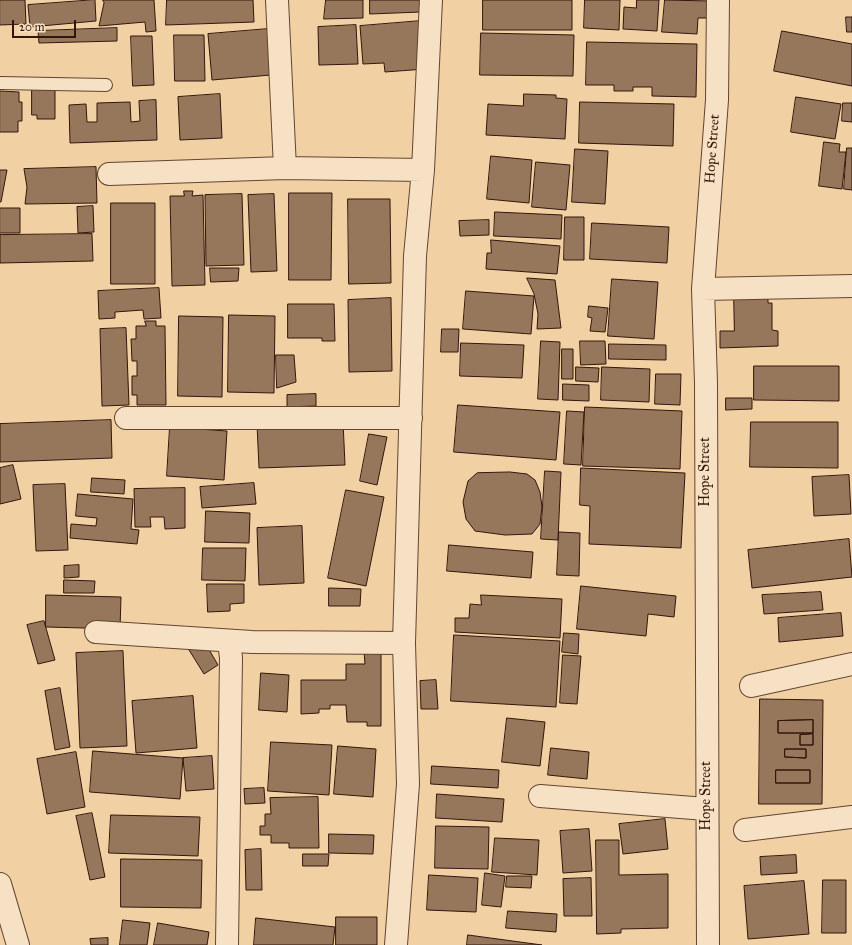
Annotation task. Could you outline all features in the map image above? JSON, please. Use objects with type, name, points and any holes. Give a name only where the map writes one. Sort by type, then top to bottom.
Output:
[{"type":"street","points":[[277,0],[285,168]]},
{"type":"street","points":[[396,945],[408,784],[404,643],[415,256],[423,170],[431,0]]},
{"type":"street","name":"Hope Street","points":[[708,945],[706,808],[706,383],[704,289],[717,100],[718,0]]},
{"type":"street","points":[[109,174],[285,168],[423,170]]},
{"type":"street","points":[[704,289],[852,286]]},
{"type":"street","points":[[126,418],[411,418]]},
{"type":"street","points":[[96,632],[229,641],[404,643]]},
{"type":"street","points":[[228,945],[231,658],[229,641]]},
{"type":"street","points":[[752,686],[852,664]]},
{"type":"street","points":[[540,796],[706,808]]},
{"type":"street","points":[[745,830],[852,817]]},
{"type":"street","points":[[0,884],[18,945]]},
{"type":"lane","points":[[0,83],[106,86]]},
{"type":"building","points":[[0,0],[25,0],[26,24],[0,25]]},
{"type":"building","points":[[95,0],[96,21],[30,27],[28,5]]},
{"type":"building","points":[[103,0],[154,0],[156,31],[146,32],[145,22],[99,26],[104,3]]},
{"type":"building","points":[[167,0],[253,0],[254,22],[166,25]]},
{"type":"building","points":[[326,0],[363,0],[363,18],[324,19]]},
{"type":"building","points":[[370,0],[421,0],[421,12],[370,14]]},
{"type":"building","points":[[483,0],[572,0],[572,30],[483,30]]},
{"type":"building","points":[[585,0],[620,0],[619,30],[584,28]]},
{"type":"building","points":[[637,0],[659,0],[657,31],[623,29],[624,7],[636,8]]},
{"type":"building","points":[[665,0],[711,1],[709,18],[698,18],[697,34],[662,32]]},
{"type":"building","points":[[846,17],[852,17],[852,32],[847,32]]},
{"type":"building","points":[[421,21],[425,69],[385,72],[384,63],[363,64],[360,26]]},
{"type":"building","points":[[356,25],[358,64],[319,65],[318,27]]},
{"type":"building","points":[[117,28],[117,41],[39,43],[38,31]]},
{"type":"building","points":[[268,29],[271,75],[212,80],[208,34]]},
{"type":"building","points":[[782,31],[852,44],[852,86],[774,71]]},
{"type":"building","points":[[481,33],[574,35],[573,76],[480,75]]},
{"type":"building","points":[[174,35],[204,35],[205,81],[175,81]]},
{"type":"building","points":[[131,36],[152,36],[154,85],[133,86]]},
{"type":"building","points":[[587,42],[697,44],[696,97],[652,96],[652,87],[633,87],[633,91],[614,91],[614,85],[586,85]]},
{"type":"building","points":[[32,89],[55,90],[55,119],[37,119],[37,115],[32,115]]},
{"type":"building","points":[[0,91],[19,92],[19,102],[22,102],[22,121],[18,121],[18,132],[0,132]]},
{"type":"building","points":[[220,94],[222,138],[180,140],[178,97]]},
{"type":"building","points":[[524,94],[556,95],[556,98],[567,99],[565,139],[486,135],[488,104],[523,106]]},
{"type":"building","points":[[796,97],[841,104],[835,139],[791,132]]},
{"type":"building","points":[[156,100],[157,140],[70,143],[69,105],[86,104],[87,122],[97,122],[97,103],[130,102],[131,122],[140,121],[139,101]]},
{"type":"building","points":[[580,102],[674,104],[673,146],[579,143]]},
{"type":"building","points":[[843,103],[852,103],[852,122],[842,121]]},
{"type":"building","points":[[824,142],[840,144],[839,152],[846,152],[842,189],[819,186]]},
{"type":"building","points":[[847,148],[852,148],[852,190],[844,189]]},
{"type":"building","points":[[575,149],[608,151],[605,204],[572,202]]},
{"type":"building","points":[[491,156],[532,160],[529,203],[487,199]]},
{"type":"building","points":[[536,162],[570,165],[566,210],[532,207]]},
{"type":"building","points":[[96,167],[97,203],[25,204],[27,187],[24,169]]},
{"type":"building","points":[[0,170],[7,170],[1,202],[0,202]]},
{"type":"building","points":[[184,191],[193,191],[192,196],[203,195],[205,285],[172,286],[170,196],[184,196]]},
{"type":"building","points":[[289,193],[332,193],[331,280],[289,280]]},
{"type":"building","points":[[242,194],[244,265],[206,266],[205,195]]},
{"type":"building","points":[[274,194],[277,271],[251,272],[248,195]]},
{"type":"building","points":[[348,199],[390,199],[391,283],[349,284]]},
{"type":"building","points":[[111,203],[155,203],[155,284],[111,284]]},
{"type":"building","points":[[93,206],[94,232],[78,233],[77,207]]},
{"type":"building","points":[[0,208],[20,208],[20,233],[0,233]]},
{"type":"building","points":[[495,212],[562,215],[561,239],[494,236]]},
{"type":"building","points":[[565,217],[584,217],[584,260],[564,260]]},
{"type":"building","points":[[489,220],[489,235],[460,236],[459,221]]},
{"type":"building","points":[[592,223],[669,227],[667,263],[590,259]]},
{"type":"building","points":[[92,234],[93,261],[0,263],[0,235]]},
{"type":"building","points":[[491,240],[560,246],[557,274],[486,269],[487,253],[491,253]]},
{"type":"building","points":[[210,268],[239,268],[238,281],[211,282]]},
{"type":"building","points":[[527,278],[555,280],[561,328],[537,329],[538,314],[534,294]]},
{"type":"building","points":[[612,279],[658,282],[654,339],[608,336]]},
{"type":"building","points":[[159,288],[161,318],[144,319],[143,310],[115,312],[115,318],[99,319],[98,291]]},
{"type":"building","points":[[466,291],[534,296],[531,334],[463,329]]},
{"type":"building","points":[[734,296],[768,296],[768,303],[772,303],[772,330],[778,331],[778,346],[720,348],[720,331],[734,331]]},
{"type":"building","points":[[391,298],[392,371],[349,372],[348,300]]},
{"type":"building","points":[[288,304],[334,304],[335,341],[322,341],[322,338],[288,338]]},
{"type":"building","points":[[589,306],[608,308],[605,332],[590,331],[592,318],[588,317]]},
{"type":"building","points":[[229,315],[275,316],[274,393],[228,392]]},
{"type":"building","points":[[179,316],[223,317],[222,397],[178,396]]},
{"type":"building","points":[[145,321],[156,321],[156,326],[165,326],[166,405],[137,405],[137,395],[132,395],[132,376],[137,376],[137,361],[132,361],[131,339],[136,339],[136,326],[146,326]]},
{"type":"building","points":[[126,328],[129,405],[102,406],[100,329]]},
{"type":"building","points":[[442,329],[459,329],[458,352],[441,352]]},
{"type":"building","points":[[541,341],[560,342],[558,400],[538,399]]},
{"type":"building","points":[[580,341],[605,341],[606,364],[581,365]]},
{"type":"building","points":[[461,343],[524,345],[522,378],[460,376]]},
{"type":"building","points":[[609,344],[666,345],[666,360],[609,359]]},
{"type":"building","points":[[562,349],[573,349],[573,379],[562,379]]},
{"type":"building","points":[[276,355],[294,355],[296,382],[277,388]]},
{"type":"building","points":[[754,366],[839,366],[839,401],[754,400]]},
{"type":"building","points":[[576,367],[599,368],[598,382],[576,381]]},
{"type":"building","points":[[602,367],[650,369],[649,402],[601,400]]},
{"type":"building","points":[[656,374],[681,374],[680,405],[655,404]]},
{"type":"building","points":[[563,384],[589,385],[589,401],[563,400]]},
{"type":"building","points":[[316,394],[316,406],[287,407],[287,395]]},
{"type":"building","points":[[726,398],[752,398],[752,409],[726,410]]},
{"type":"building","points":[[458,405],[560,412],[556,460],[454,452]]},
{"type":"building","points":[[585,407],[682,411],[680,469],[583,466]]},
{"type":"building","points":[[567,411],[584,412],[581,465],[564,464]]},
{"type":"building","points":[[111,420],[112,458],[0,462],[0,424]]},
{"type":"building","points":[[343,421],[345,465],[259,468],[257,424]]},
{"type":"building","points":[[751,422],[838,422],[838,468],[750,467]]},
{"type":"building","points":[[170,427],[227,431],[224,480],[167,476]]},
{"type":"building","points":[[369,434],[387,437],[377,485],[360,481]]},
{"type":"building","points":[[13,465],[21,499],[0,504],[0,468]]},
{"type":"building","points":[[581,468],[685,473],[681,548],[589,544],[590,506],[580,505]]},
{"type":"building","points":[[545,471],[561,472],[558,540],[541,539]]},
{"type":"building","points":[[510,472],[527,474],[535,480],[540,492],[542,507],[540,524],[532,534],[505,535],[475,531],[466,519],[463,502],[468,481],[477,473]]},
{"type":"building","points":[[849,475],[851,514],[814,516],[812,477]]},
{"type":"building","points":[[92,478],[125,480],[124,494],[91,492]]},
{"type":"building","points":[[254,483],[256,504],[202,508],[200,487]]},
{"type":"building","points":[[65,484],[68,550],[36,551],[33,485]]},
{"type":"building","points":[[185,488],[185,528],[165,529],[164,517],[150,517],[151,527],[135,527],[134,489]]},
{"type":"building","points":[[346,490],[384,497],[366,586],[328,578]]},
{"type":"building","points":[[78,494],[133,499],[131,529],[139,530],[137,544],[70,538],[71,524],[96,526],[97,518],[76,516]]},
{"type":"building","points":[[206,511],[250,513],[249,543],[205,542]]},
{"type":"building","points":[[302,526],[304,583],[259,585],[257,528]]},
{"type":"building","points":[[559,532],[580,533],[579,576],[557,575]]},
{"type":"building","points":[[849,539],[852,577],[752,588],[748,550]]},
{"type":"building","points":[[449,545],[533,552],[531,578],[447,571]]},
{"type":"building","points":[[203,548],[246,548],[245,581],[202,580]]},
{"type":"building","points":[[79,565],[79,577],[64,578],[64,566]]},
{"type":"building","points":[[64,580],[95,581],[94,593],[64,593]]},
{"type":"building","points":[[207,584],[244,584],[244,603],[230,604],[230,611],[208,612]]},
{"type":"building","points":[[581,586],[676,596],[674,617],[648,614],[646,636],[577,629]]},
{"type":"building","points":[[329,588],[361,589],[360,606],[329,606]]},
{"type":"building","points":[[821,592],[823,610],[764,614],[762,595]]},
{"type":"building","points":[[46,595],[121,597],[120,629],[46,627]]},
{"type":"building","points":[[481,595],[562,599],[560,638],[455,632],[455,618],[469,618],[470,604],[481,605]]},
{"type":"building","points":[[841,613],[843,636],[779,642],[778,618]]},
{"type":"building","points":[[44,621],[55,660],[38,664],[27,625]]},
{"type":"building","points":[[564,633],[579,634],[578,654],[562,652]]},
{"type":"building","points":[[454,635],[560,641],[556,707],[451,701]]},
{"type":"building","points":[[204,641],[218,665],[204,674],[189,650]]},
{"type":"building","points":[[381,650],[381,726],[367,726],[367,722],[347,722],[346,705],[330,705],[330,709],[319,709],[319,713],[301,714],[301,680],[346,680],[346,664],[365,664],[364,651]]},
{"type":"building","points":[[123,651],[127,746],[80,748],[76,653]]},
{"type":"building","points":[[563,655],[581,656],[577,704],[560,703]]},
{"type":"building","points":[[261,673],[289,675],[287,712],[259,710]]},
{"type":"building","points":[[436,680],[438,709],[421,709],[420,681]]},
{"type":"building","points":[[60,688],[70,747],[55,750],[45,691]]},
{"type":"building","points":[[193,696],[197,748],[136,753],[132,701]]},
{"type":"building","points":[[760,699],[823,700],[822,804],[759,804]],"holes":[[[813,720],[813,733],[778,733],[778,721]],[[813,734],[813,745],[800,745],[800,735]],[[785,749],[806,749],[806,758],[785,757]],[[776,770],[810,770],[810,783],[776,783]]]},
{"type":"building","points":[[507,718],[545,722],[540,766],[502,762]]},
{"type":"building","points":[[813,720],[813,733],[778,733],[778,721]]},
{"type":"building","points":[[813,734],[813,745],[800,745],[800,735]]},
{"type":"building","points":[[271,742],[332,745],[329,795],[268,791]]},
{"type":"building","points":[[338,746],[376,749],[373,797],[334,794]]},
{"type":"building","points":[[551,748],[589,752],[587,779],[548,775]]},
{"type":"building","points":[[785,749],[806,749],[806,758],[785,757]]},
{"type":"building","points":[[93,751],[183,758],[180,799],[90,792]]},
{"type":"building","points":[[76,752],[85,807],[47,814],[37,759]]},
{"type":"building","points":[[212,756],[214,789],[186,791],[183,758]]},
{"type":"building","points":[[432,766],[499,770],[498,788],[431,784]]},
{"type":"building","points":[[776,770],[810,770],[810,783],[776,783]]},
{"type":"building","points":[[264,788],[265,803],[245,804],[244,789]]},
{"type":"building","points":[[437,794],[504,799],[502,822],[436,818]]},
{"type":"building","points":[[318,797],[319,848],[289,848],[289,843],[271,843],[271,835],[260,835],[260,826],[265,826],[265,814],[271,814],[270,798]]},
{"type":"building","points":[[92,813],[105,877],[90,880],[76,816]]},
{"type":"building","points":[[111,815],[200,817],[198,856],[109,853]]},
{"type":"building","points":[[665,819],[668,849],[623,854],[619,824]]},
{"type":"building","points":[[436,826],[489,827],[488,869],[435,868]]},
{"type":"building","points":[[589,829],[592,871],[563,873],[560,831]]},
{"type":"building","points":[[329,834],[374,835],[373,854],[329,853]]},
{"type":"building","points":[[495,838],[539,840],[537,875],[492,872]]},
{"type":"building","points":[[596,840],[619,840],[619,875],[668,874],[668,928],[621,929],[621,933],[597,934]]},
{"type":"building","points":[[261,849],[262,890],[246,890],[245,850]]},
{"type":"building","points":[[303,854],[329,854],[328,866],[303,866]]},
{"type":"building","points":[[796,855],[797,873],[761,875],[760,857]]},
{"type":"building","points":[[121,859],[202,860],[201,908],[121,907]]},
{"type":"building","points":[[485,873],[505,876],[501,907],[482,905]]},
{"type":"building","points":[[429,875],[478,878],[476,912],[427,910]]},
{"type":"building","points":[[507,876],[532,876],[531,888],[506,887]]},
{"type":"building","points":[[591,878],[592,916],[564,916],[563,879]]},
{"type":"building","points":[[823,880],[846,880],[846,933],[822,933]]},
{"type":"building","points":[[804,881],[809,934],[748,939],[744,886]]},
{"type":"building","points":[[508,911],[557,914],[556,932],[506,928]]},
{"type":"building","points":[[336,917],[377,917],[377,945],[336,945]]},
{"type":"building","points":[[256,918],[335,927],[333,945],[254,945]]},
{"type":"building","points":[[123,920],[150,923],[147,945],[120,945]]},
{"type":"building","points":[[158,923],[209,932],[207,945],[154,945]]},
{"type":"building","points":[[468,935],[542,945],[467,945]]},
{"type":"building","points":[[108,938],[108,945],[91,945],[90,939]]}]
